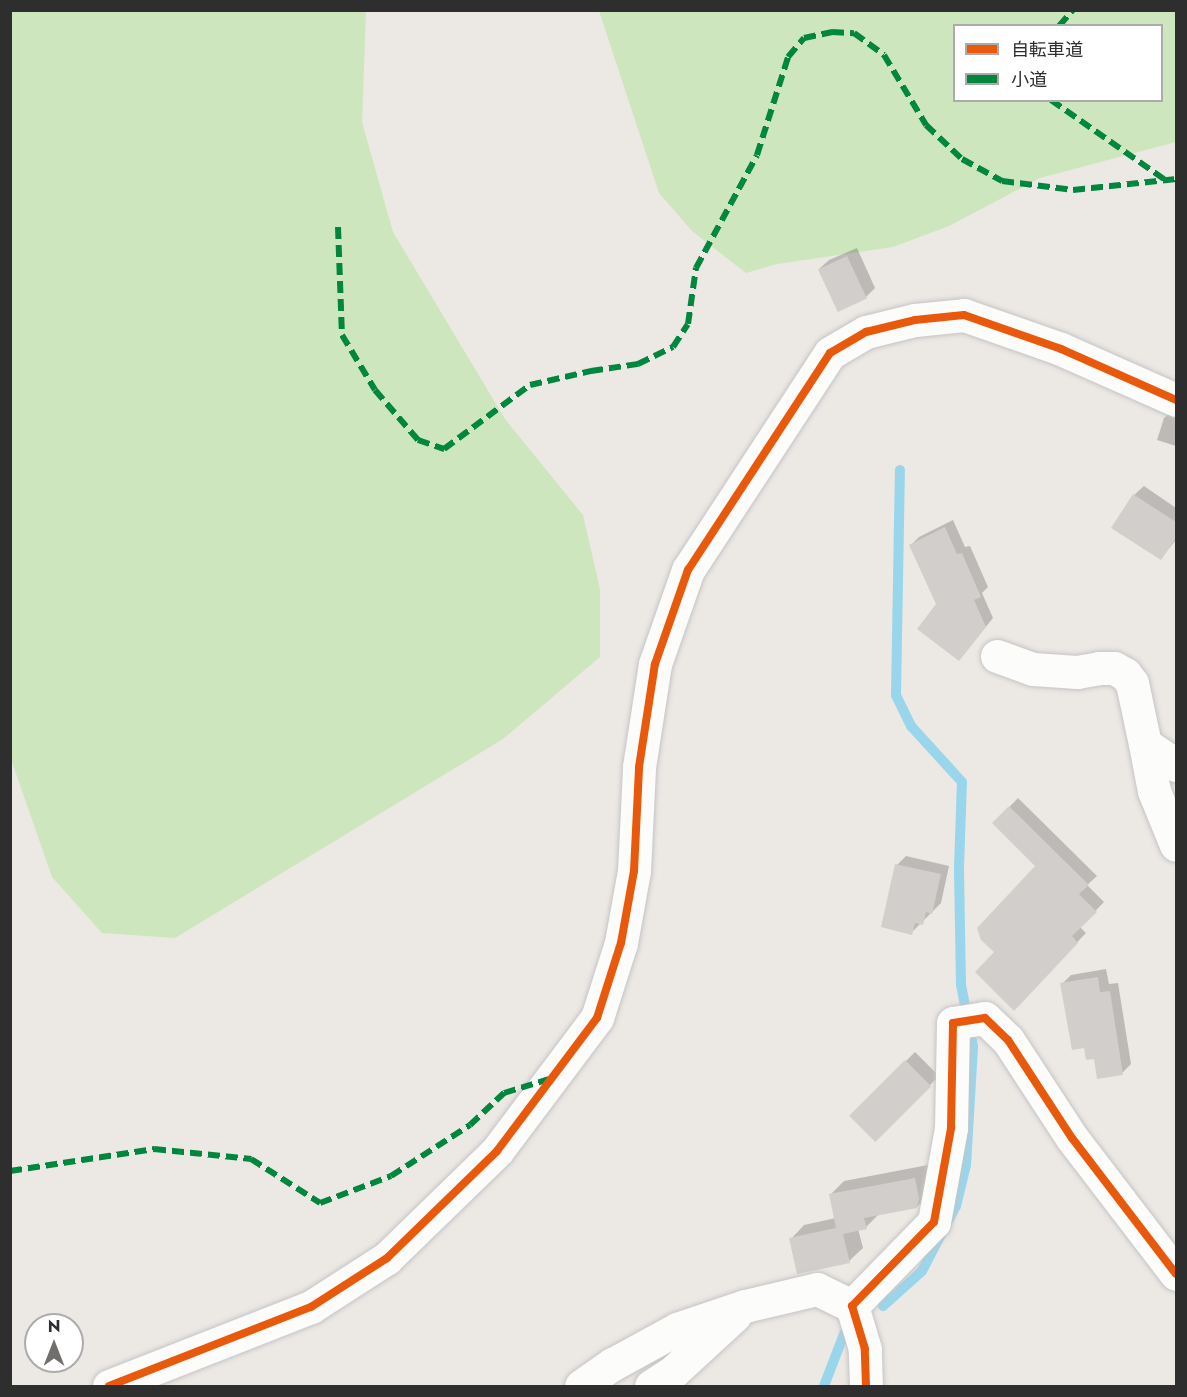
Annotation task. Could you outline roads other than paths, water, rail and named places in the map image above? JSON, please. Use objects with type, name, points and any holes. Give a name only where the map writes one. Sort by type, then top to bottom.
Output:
[{"type":"street","points":[[109,1386],[311,1307],[387,1258],[497,1151],[597,1018],[621,943],[634,871],[639,767],[655,664],[688,570],[830,353],[866,332],[915,320],[964,315],[1061,349],[1176,400]]},
{"type":"street","points":[[997,656],[1033,669],[1077,672],[1114,668],[1125,674],[1132,683],[1154,791],[1176,845]]},
{"type":"street","points":[[1145,744],[1176,765]]},
{"type":"street","points":[[852,1306],[934,1222],[951,1128],[953,1023],[970,1020],[1008,1040],[1072,1138],[1176,1274]]},
{"type":"street","points":[[581,1386],[613,1364],[677,1329],[746,1306],[817,1289],[852,1306],[865,1349],[866,1386]]},
{"type":"street","points":[[651,1386],[674,1371],[746,1306]]},
{"type":"waterway","points":[[883,1306],[922,1271],[956,1206],[966,1165],[973,1046],[961,985],[959,867],[962,782],[911,726],[896,695],[900,470]]},
{"type":"waterway","points":[[824,1386],[844,1334]]}]
